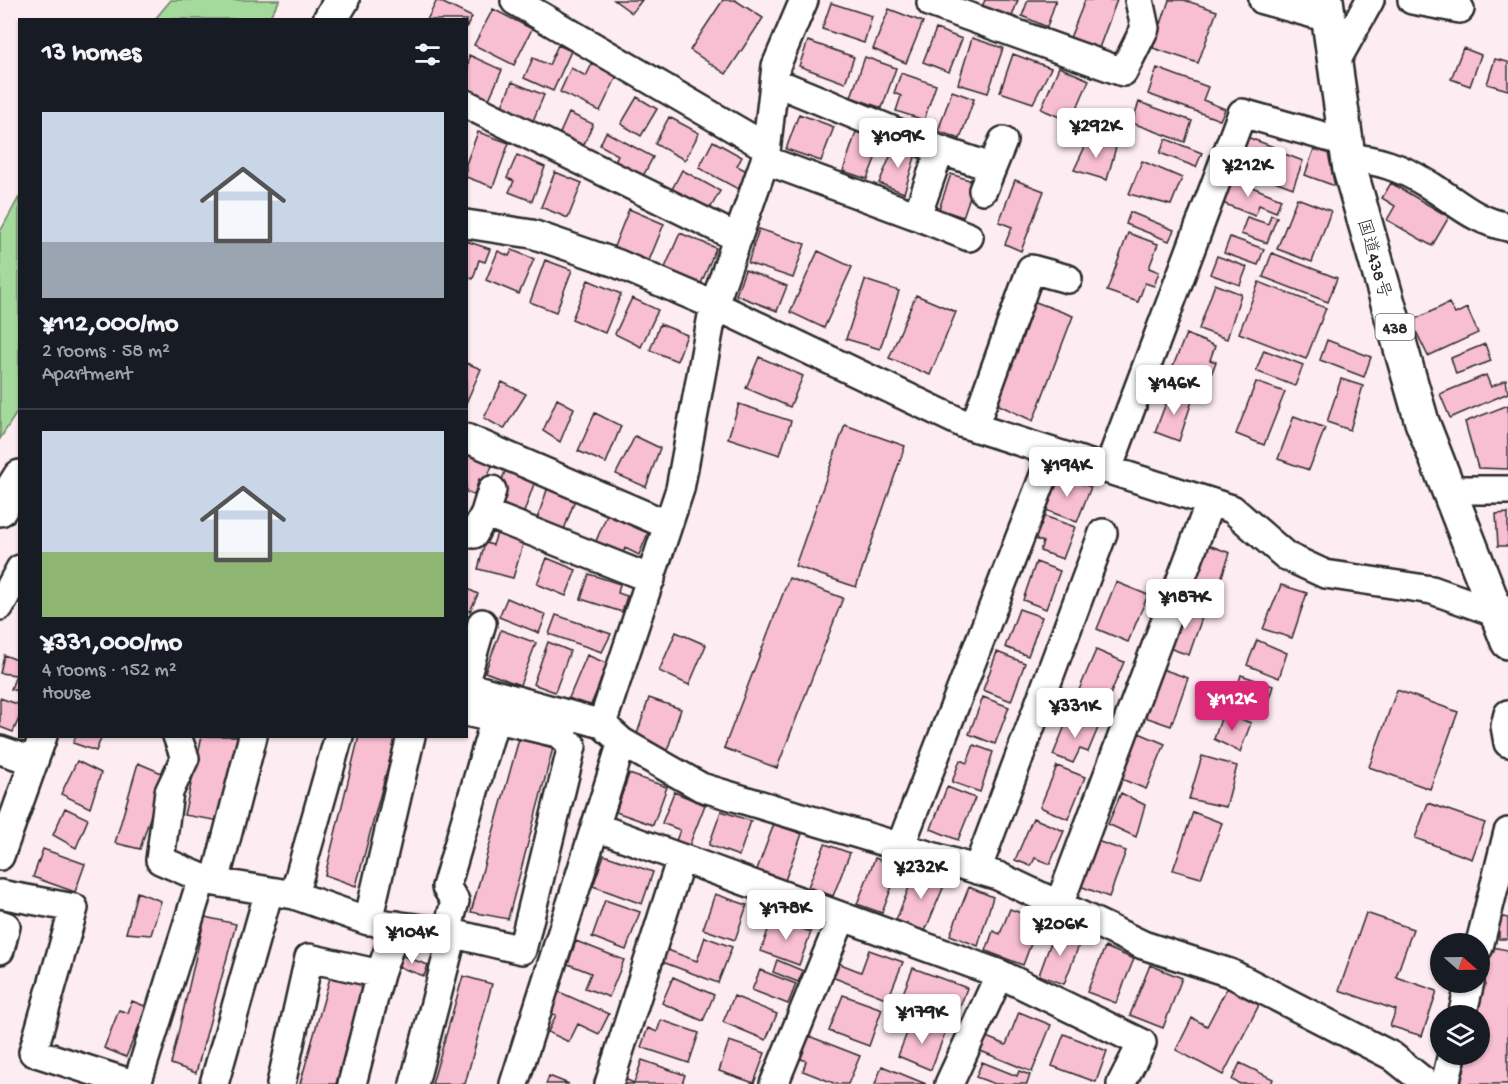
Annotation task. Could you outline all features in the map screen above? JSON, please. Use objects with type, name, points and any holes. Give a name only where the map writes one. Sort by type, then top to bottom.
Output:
[{"type":"main road","points":[[331,18],[342,0]]},
{"type":"main road","name":"国道438号","points":[[1327,9],[1346,149],[1422,422],[1504,623]]},
{"type":"main road","points":[[0,509],[18,480]]},
{"type":"street","points":[[602,724],[680,489],[714,306],[765,153],[776,66],[804,0]]},
{"type":"street","points":[[931,3],[1123,72],[1145,28],[1139,0]]},
{"type":"street","points":[[1263,0],[1327,9]]},
{"type":"street","points":[[1334,64],[1370,0]]},
{"type":"street","points":[[1412,0],[1460,9]]},
{"type":"street","points":[[515,1],[765,153],[969,237]]},
{"type":"street","points":[[775,82],[940,150],[987,179],[1003,141]]},
{"type":"street","points":[[468,105],[738,238]]},
{"type":"street","points":[[1108,469],[1242,113],[1380,160],[1426,183],[1467,213],[1490,224],[1508,227]]},
{"type":"street","points":[[917,216],[940,150]]},
{"type":"street","points":[[468,224],[532,234],[616,263],[974,427],[1232,509],[1286,556],[1325,574],[1432,590],[1504,623]]},
{"type":"street","points":[[974,427],[1030,269],[1068,279]]},
{"type":"street","points":[[468,439],[668,525]]},
{"type":"street","points":[[900,847],[1053,452]]},
{"type":"street","points":[[1449,490],[1508,490]]},
{"type":"street","points":[[1059,905],[1210,502]]},
{"type":"street","points":[[484,512],[651,579]]},
{"type":"street","points":[[977,870],[1103,534]]},
{"type":"street","points":[[8,599],[18,575]]},
{"type":"street","points":[[468,671],[482,623]]},
{"type":"street","points":[[468,687],[602,724],[622,742],[701,787],[998,876],[1143,945],[1230,973],[1392,1056],[1426,1084]]},
{"type":"street","points":[[178,738],[185,758],[169,792],[160,860],[208,880],[281,893],[368,921],[450,933],[522,950],[572,746],[558,733],[468,713]]},
{"type":"street","points":[[1508,714],[1505,726],[1508,743]]},
{"type":"street","points":[[414,1084],[450,933],[455,901],[446,887],[495,720]]},
{"type":"street","points":[[0,894],[74,908],[33,1052],[135,1084],[208,880],[252,738]]},
{"type":"street","points":[[214,1084],[338,738]]},
{"type":"street","points":[[368,921],[411,738]]},
{"type":"street","points":[[514,1084],[622,742]]},
{"type":"street","points":[[0,750],[38,749],[0,856]]},
{"type":"street","points":[[596,827],[1000,974],[1142,1043],[1120,1084]]},
{"type":"street","points":[[1483,933],[1508,832]]},
{"type":"street","points":[[609,1084],[681,858]]},
{"type":"street","points":[[774,1084],[842,917]]},
{"type":"street","points":[[0,924],[6,926],[0,950]]},
{"type":"street","points":[[352,1084],[380,974],[397,926]]},
{"type":"street","points":[[281,1084],[309,958],[380,974]]},
{"type":"street","points":[[949,1084],[1000,974]]},
{"type":"street","points":[[1445,1084],[1449,1065]]},
{"type":"green space","points":[[171,0],[280,0],[269,18],[156,18]]},
{"type":"green space","points":[[18,199],[18,411],[0,439],[0,232]]},
{"type":"building","points":[[437,0],[472,17],[468,24],[468,18],[428,18]]},
{"type":"building","points":[[614,0],[642,0],[632,13]]},
{"type":"building","points":[[723,0],[735,0],[763,18],[726,74],[690,50]]},
{"type":"building","points":[[985,0],[1018,0],[1011,19],[981,9]]},
{"type":"building","points":[[1028,0],[1056,0],[1047,27],[1022,16]]},
{"type":"building","points":[[1085,0],[1117,0],[1099,48],[1070,38]]},
{"type":"building","points":[[1169,0],[1184,0],[1217,11],[1198,63],[1153,48]]},
{"type":"building","points":[[831,3],[872,16],[864,43],[822,29]]},
{"type":"building","points":[[493,9],[532,29],[514,65],[474,45]]},
{"type":"building","points":[[889,9],[923,22],[906,63],[873,49]]},
{"type":"building","points":[[936,29],[962,39],[949,72],[923,62]]},
{"type":"building","points":[[972,38],[1003,48],[988,93],[958,84]]},
{"type":"building","points":[[808,41],[854,57],[845,83],[799,66]]},
{"type":"building","points":[[558,45],[571,51],[553,91],[524,78],[533,58],[549,65]]},
{"type":"building","points":[[1463,48],[1481,55],[1470,86],[1451,79]]},
{"type":"building","points":[[1013,54],[1051,68],[1033,103],[1000,92]]},
{"type":"building","points":[[469,55],[502,70],[489,99],[468,90]]},
{"type":"building","points":[[865,57],[896,68],[882,108],[851,97]]},
{"type":"building","points":[[1495,59],[1508,62],[1508,90],[1487,84]]},
{"type":"building","points":[[592,64],[617,76],[600,111],[560,92],[571,68],[586,76]]},
{"type":"building","points":[[1059,67],[1089,80],[1071,122],[1041,109]]},
{"type":"building","points":[[1157,68],[1208,87],[1203,100],[1225,109],[1220,120],[1148,94]]},
{"type":"building","points":[[901,73],[936,85],[924,120],[896,111],[901,96],[894,93]]},
{"type":"building","points":[[512,82],[544,95],[532,123],[500,111]]},
{"type":"building","points":[[952,91],[974,99],[960,139],[938,131]]},
{"type":"building","points":[[637,97],[657,109],[641,136],[621,124]]},
{"type":"building","points":[[1139,102],[1192,121],[1185,142],[1132,123]]},
{"type":"building","points":[[569,113],[593,124],[581,151],[557,140]]},
{"type":"building","points":[[799,114],[834,127],[821,161],[786,149]]},
{"type":"building","points":[[669,117],[699,133],[685,160],[655,144]]},
{"type":"building","points":[[478,132],[509,143],[493,187],[468,178],[468,159]]},
{"type":"building","points":[[606,132],[653,157],[641,180],[613,165],[618,155],[600,145]]},
{"type":"building","points":[[856,132],[882,141],[867,179],[843,171]]},
{"type":"building","points":[[1090,136],[1116,147],[1107,180],[1074,170]]},
{"type":"building","points":[[1244,136],[1274,147],[1264,175],[1233,162]]},
{"type":"building","points":[[1166,139],[1202,153],[1196,167],[1160,153]]},
{"type":"building","points":[[713,141],[742,157],[737,166],[747,171],[738,189],[699,168]]},
{"type":"building","points":[[895,145],[916,154],[904,193],[879,183]]},
{"type":"building","points":[[1314,149],[1328,153],[1335,186],[1305,175]]},
{"type":"building","points":[[1282,153],[1303,161],[1293,188],[1272,180]]},
{"type":"building","points":[[517,155],[545,167],[532,201],[509,192],[514,181],[507,178]]},
{"type":"building","points":[[1142,161],[1182,178],[1171,205],[1129,194]]},
{"type":"building","points":[[682,170],[720,191],[706,216],[669,195]]},
{"type":"building","points":[[555,172],[582,183],[568,218],[541,207]]},
{"type":"building","points":[[951,174],[975,182],[963,217],[939,209]]},
{"type":"building","points":[[1230,178],[1281,199],[1276,212],[1259,205],[1255,216],[1220,202]]},
{"type":"building","points":[[1015,180],[1044,191],[1021,251],[1005,244],[1012,227],[999,222]]},
{"type":"building","points":[[1391,183],[1449,217],[1432,246],[1387,220],[1395,206],[1382,198]]},
{"type":"building","points":[[1297,198],[1331,211],[1312,262],[1277,249]]},
{"type":"building","points":[[629,209],[664,224],[648,263],[613,249]]},
{"type":"building","points":[[1130,212],[1174,230],[1169,241],[1126,224]]},
{"type":"building","points":[[1271,215],[1277,217],[1267,243],[1241,234],[1247,217],[1268,224]]},
{"type":"building","points":[[759,229],[805,244],[793,278],[748,263]]},
{"type":"building","points":[[680,233],[716,248],[700,286],[664,270]]},
{"type":"building","points":[[1128,233],[1158,244],[1149,268],[1159,272],[1154,286],[1145,283],[1138,302],[1107,291]]},
{"type":"building","points":[[1230,237],[1264,249],[1258,265],[1224,253]]},
{"type":"building","points":[[468,242],[490,249],[485,262],[479,260],[473,279],[468,277]]},
{"type":"building","points":[[512,250],[534,259],[519,294],[486,280],[498,251],[509,256]]},
{"type":"building","points":[[818,251],[852,267],[824,328],[790,312]]},
{"type":"building","points":[[1272,253],[1337,278],[1328,302],[1263,277]]},
{"type":"building","points":[[1217,256],[1247,267],[1240,285],[1210,274]]},
{"type":"building","points":[[545,260],[572,270],[556,312],[530,302]]},
{"type":"building","points":[[745,270],[787,286],[777,311],[736,295]]},
{"type":"building","points":[[588,280],[621,294],[605,333],[572,319]]},
{"type":"building","points":[[865,280],[899,291],[880,349],[846,339]]},
{"type":"building","points":[[1259,282],[1326,308],[1306,359],[1239,333]]},
{"type":"building","points":[[1215,284],[1241,294],[1227,339],[1199,329]]},
{"type":"building","points":[[916,295],[956,312],[930,375],[889,358]]},
{"type":"building","points":[[632,298],[658,310],[641,347],[615,334]]},
{"type":"building","points":[[1033,301],[1073,316],[1033,421],[997,404]]},
{"type":"building","points":[[1449,303],[1455,314],[1467,308],[1478,333],[1428,356],[1411,321]]},
{"type":"building","points":[[660,324],[687,335],[677,361],[650,350]]},
{"type":"building","points":[[1186,334],[1215,346],[1210,360],[1216,362],[1203,395],[1167,381]]},
{"type":"building","points":[[1327,340],[1371,357],[1364,377],[1320,360]]},
{"type":"building","points":[[1485,344],[1491,361],[1456,374],[1451,358]]},
{"type":"building","points":[[1264,350],[1303,365],[1295,386],[1256,371]]},
{"type":"building","points":[[759,357],[803,376],[790,407],[746,388]]},
{"type":"building","points":[[468,364],[481,369],[468,398]]},
{"type":"building","points":[[1486,375],[1491,387],[1506,380],[1508,393],[1450,418],[1440,394]]},
{"type":"building","points":[[1341,379],[1363,386],[1350,430],[1327,422]]},
{"type":"building","points":[[502,382],[526,394],[504,429],[484,418]]},
{"type":"building","points":[[1256,382],[1285,392],[1264,445],[1236,434]]},
{"type":"building","points":[[1171,390],[1193,398],[1179,441],[1155,432]]},
{"type":"building","points":[[557,399],[574,408],[560,442],[543,431]]},
{"type":"building","points":[[739,404],[791,421],[780,455],[728,438]]},
{"type":"building","points":[[1508,405],[1508,469],[1478,468],[1465,422]]},
{"type":"building","points":[[595,413],[621,426],[606,463],[578,451]]},
{"type":"building","points":[[1294,416],[1325,428],[1309,470],[1278,459]]},
{"type":"building","points":[[845,425],[905,446],[856,587],[795,566]]},
{"type":"building","points":[[635,436],[660,448],[646,487],[616,474]]},
{"type":"building","points":[[468,455],[493,463],[486,481],[479,479],[474,495],[468,493]]},
{"type":"building","points":[[505,471],[535,481],[523,515],[500,507],[505,491],[499,489]]},
{"type":"building","points":[[1057,474],[1091,487],[1077,522],[1043,509]]},
{"type":"building","points":[[548,487],[576,497],[562,535],[535,525]]},
{"type":"building","points":[[1508,513],[1508,546],[1498,546],[1496,514]]},
{"type":"building","points":[[607,515],[648,533],[639,555],[625,548],[621,559],[593,548]]},
{"type":"building","points":[[1044,516],[1075,527],[1063,559],[1040,551],[1043,542],[1035,539]]},
{"type":"building","points":[[497,533],[524,541],[513,578],[478,569],[485,543],[493,545]]},
{"type":"building","points":[[1203,543],[1230,553],[1213,602],[1185,592]]},
{"type":"building","points":[[547,558],[576,570],[566,596],[537,584]]},
{"type":"building","points":[[1036,562],[1060,571],[1046,609],[1023,600]]},
{"type":"building","points":[[589,574],[620,584],[618,593],[627,596],[622,612],[581,599]]},
{"type":"building","points":[[789,578],[843,598],[777,768],[724,748]]},
{"type":"building","points":[[1116,582],[1148,595],[1128,642],[1097,629]]},
{"type":"building","points":[[1281,585],[1307,593],[1292,638],[1263,629]]},
{"type":"building","points":[[468,589],[478,594],[470,611],[468,610]]},
{"type":"building","points":[[507,598],[546,615],[539,633],[499,617]]},
{"type":"building","points":[[1181,604],[1204,612],[1189,655],[1166,647]]},
{"type":"building","points":[[1019,609],[1042,617],[1028,656],[1005,647]]},
{"type":"building","points":[[556,615],[611,634],[602,652],[549,634]]},
{"type":"building","points":[[501,630],[536,643],[520,685],[485,672]]},
{"type":"building","points":[[676,632],[706,645],[689,685],[659,671]]},
{"type":"building","points":[[1257,640],[1287,653],[1279,678],[1247,665]]},
{"type":"building","points":[[548,642],[570,651],[555,692],[533,684]]},
{"type":"building","points":[[1096,650],[1124,662],[1107,702],[1079,690]]},
{"type":"building","points":[[997,652],[1025,663],[1011,701],[983,690]]},
{"type":"building","points":[[4,655],[18,660],[18,691],[11,689],[16,675],[0,673]]},
{"type":"building","points":[[587,655],[608,664],[590,707],[569,698]]},
{"type":"building","points":[[1162,669],[1188,678],[1171,726],[1145,717]]},
{"type":"building","points":[[1241,675],[1273,686],[1264,714],[1232,703]]},
{"type":"building","points":[[1397,690],[1458,712],[1430,789],[1369,767]]},
{"type":"building","points":[[983,697],[1009,707],[995,744],[969,734]]},
{"type":"building","points":[[0,698],[18,704],[18,721],[13,732],[0,727]]},
{"type":"building","points":[[649,698],[681,709],[667,751],[635,740]]},
{"type":"building","points":[[1223,713],[1251,723],[1240,752],[1214,739]]},
{"type":"building","points":[[1069,716],[1098,728],[1088,752],[1080,749],[1073,763],[1053,755]]},
{"type":"building","points":[[1139,733],[1165,744],[1146,789],[1119,778]]},
{"type":"building","points":[[75,738],[101,738],[96,751],[73,743]]},
{"type":"building","points":[[202,738],[240,738],[220,821],[184,815]]},
{"type":"building","points":[[359,738],[395,738],[356,886],[325,875]]},
{"type":"building","points":[[519,739],[553,748],[508,919],[471,912]]},
{"type":"building","points":[[974,745],[993,752],[980,792],[952,782],[960,760],[967,763]]},
{"type":"building","points":[[1202,756],[1237,766],[1226,807],[1189,799]]},
{"type":"building","points":[[77,761],[101,773],[90,808],[61,794]]},
{"type":"building","points":[[138,763],[164,774],[140,849],[115,843]]},
{"type":"building","points":[[1057,766],[1085,777],[1068,819],[1040,807]]},
{"type":"building","points":[[629,774],[667,787],[653,825],[616,812]]},
{"type":"building","points":[[947,787],[975,798],[958,840],[931,829]]},
{"type":"building","points":[[674,792],[705,805],[689,846],[676,841],[680,830],[662,823]]},
{"type":"building","points":[[1121,793],[1145,805],[1136,837],[1108,824]]},
{"type":"building","points":[[1428,803],[1485,823],[1472,859],[1415,838]]},
{"type":"building","points":[[65,808],[88,819],[76,848],[53,835]]},
{"type":"building","points":[[721,811],[751,821],[739,856],[709,845]]},
{"type":"building","points":[[1193,812],[1222,823],[1201,878],[1173,870]]},
{"type":"building","points":[[1033,818],[1064,831],[1050,864],[1035,858],[1031,866],[1015,860]]},
{"type":"building","points":[[774,824],[802,834],[784,883],[756,872]]},
{"type":"building","points":[[1097,841],[1126,851],[1109,897],[1080,886]]},
{"type":"building","points":[[825,844],[850,853],[833,896],[808,887]]},
{"type":"building","points":[[43,849],[85,864],[75,892],[33,877]]},
{"type":"building","points":[[604,855],[653,872],[642,904],[593,886]]},
{"type":"building","points":[[875,858],[899,868],[882,913],[857,904]]},
{"type":"building","points":[[916,870],[946,881],[925,931],[896,920]]},
{"type":"building","points":[[969,887],[993,897],[978,946],[950,935]]},
{"type":"building","points":[[137,892],[161,901],[151,935],[126,933]]},
{"type":"building","points":[[715,894],[747,905],[735,940],[703,929]]},
{"type":"building","points":[[605,900],[640,912],[626,950],[592,937]]},
{"type":"building","points":[[1010,909],[1040,920],[1023,965],[986,951],[993,931],[1000,934]]},
{"type":"building","points":[[1366,913],[1413,929],[1396,977],[1430,989],[1430,993],[1436,993],[1432,1005],[1430,1005],[1422,1036],[1390,1026],[1396,1010],[1339,990]]},
{"type":"building","points":[[1499,916],[1508,918],[1508,939],[1499,939]]},
{"type":"building","points":[[205,917],[236,924],[196,1073],[171,1064]]},
{"type":"building","points":[[772,918],[811,932],[799,965],[761,951]]},
{"type":"building","points":[[1055,931],[1081,940],[1064,984],[1039,975]]},
{"type":"building","points":[[705,937],[732,947],[718,983],[660,961],[665,949],[697,961]]},
{"type":"building","points":[[576,941],[624,960],[609,997],[585,988],[591,973],[568,964]]},
{"type":"building","points":[[1105,947],[1134,959],[1116,1003],[1087,992]]},
{"type":"building","points":[[1492,947],[1508,950],[1508,1084],[1461,1084],[1465,1065],[1490,1065],[1490,1005],[1479,1005],[1481,993],[1490,993]]},
{"type":"building","points":[[869,950],[903,962],[888,999],[827,975],[833,961],[861,972]]},
{"type":"building","points":[[400,955],[428,965],[424,976],[396,966]]},
{"type":"building","points":[[777,960],[803,971],[798,982],[773,972]]},
{"type":"building","points":[[1150,965],[1182,978],[1163,1028],[1130,1015]]},
{"type":"building","points":[[913,968],[967,988],[953,1026],[898,1006]]},
{"type":"building","points":[[760,970],[796,984],[788,1004],[752,990]]},
{"type":"building","points":[[331,974],[364,980],[336,1084],[300,1084]]},
{"type":"building","points":[[463,976],[492,984],[465,1084],[432,1084]]},
{"type":"building","points":[[673,977],[714,995],[703,1021],[662,1003]]},
{"type":"building","points":[[1227,988],[1259,1005],[1223,1075],[1176,1050],[1192,1018],[1207,1026]]},
{"type":"building","points":[[557,991],[609,1014],[599,1034],[578,1024],[569,1042],[548,1032],[556,1015],[547,1012]]},
{"type":"building","points":[[843,995],[882,1009],[869,1046],[829,1031]]},
{"type":"building","points":[[734,996],[777,1014],[766,1040],[723,1022]]},
{"type":"building","points":[[132,1001],[147,1007],[126,1057],[104,1048],[119,1010],[128,1013]]},
{"type":"building","points":[[1019,1012],[1051,1025],[1032,1072],[978,1050],[984,1036],[1006,1045]]},
{"type":"building","points":[[661,1020],[699,1033],[689,1063],[641,1047],[648,1028],[657,1032]]},
{"type":"building","points":[[912,1020],[945,1033],[931,1070],[898,1056]]},
{"type":"building","points":[[1064,1034],[1107,1051],[1096,1082],[1052,1066]]},
{"type":"building","points":[[806,1035],[860,1056],[848,1084],[836,1084],[803,1071],[806,1061],[797,1057]]},
{"type":"building","points":[[729,1041],[765,1053],[754,1083],[719,1071]]},
{"type":"building","points":[[642,1060],[685,1075],[682,1084],[623,1084],[625,1079],[634,1083]]},
{"type":"building","points":[[982,1062],[1017,1076],[1019,1071],[1030,1075],[1027,1084],[995,1084],[976,1077]]},
{"type":"building","points":[[1240,1063],[1273,1079],[1271,1084],[1240,1084],[1232,1080]]},
{"type":"building","points":[[882,1066],[926,1084],[875,1084]]},
{"type":"building","points":[[549,1076],[569,1084],[546,1084]]}]
